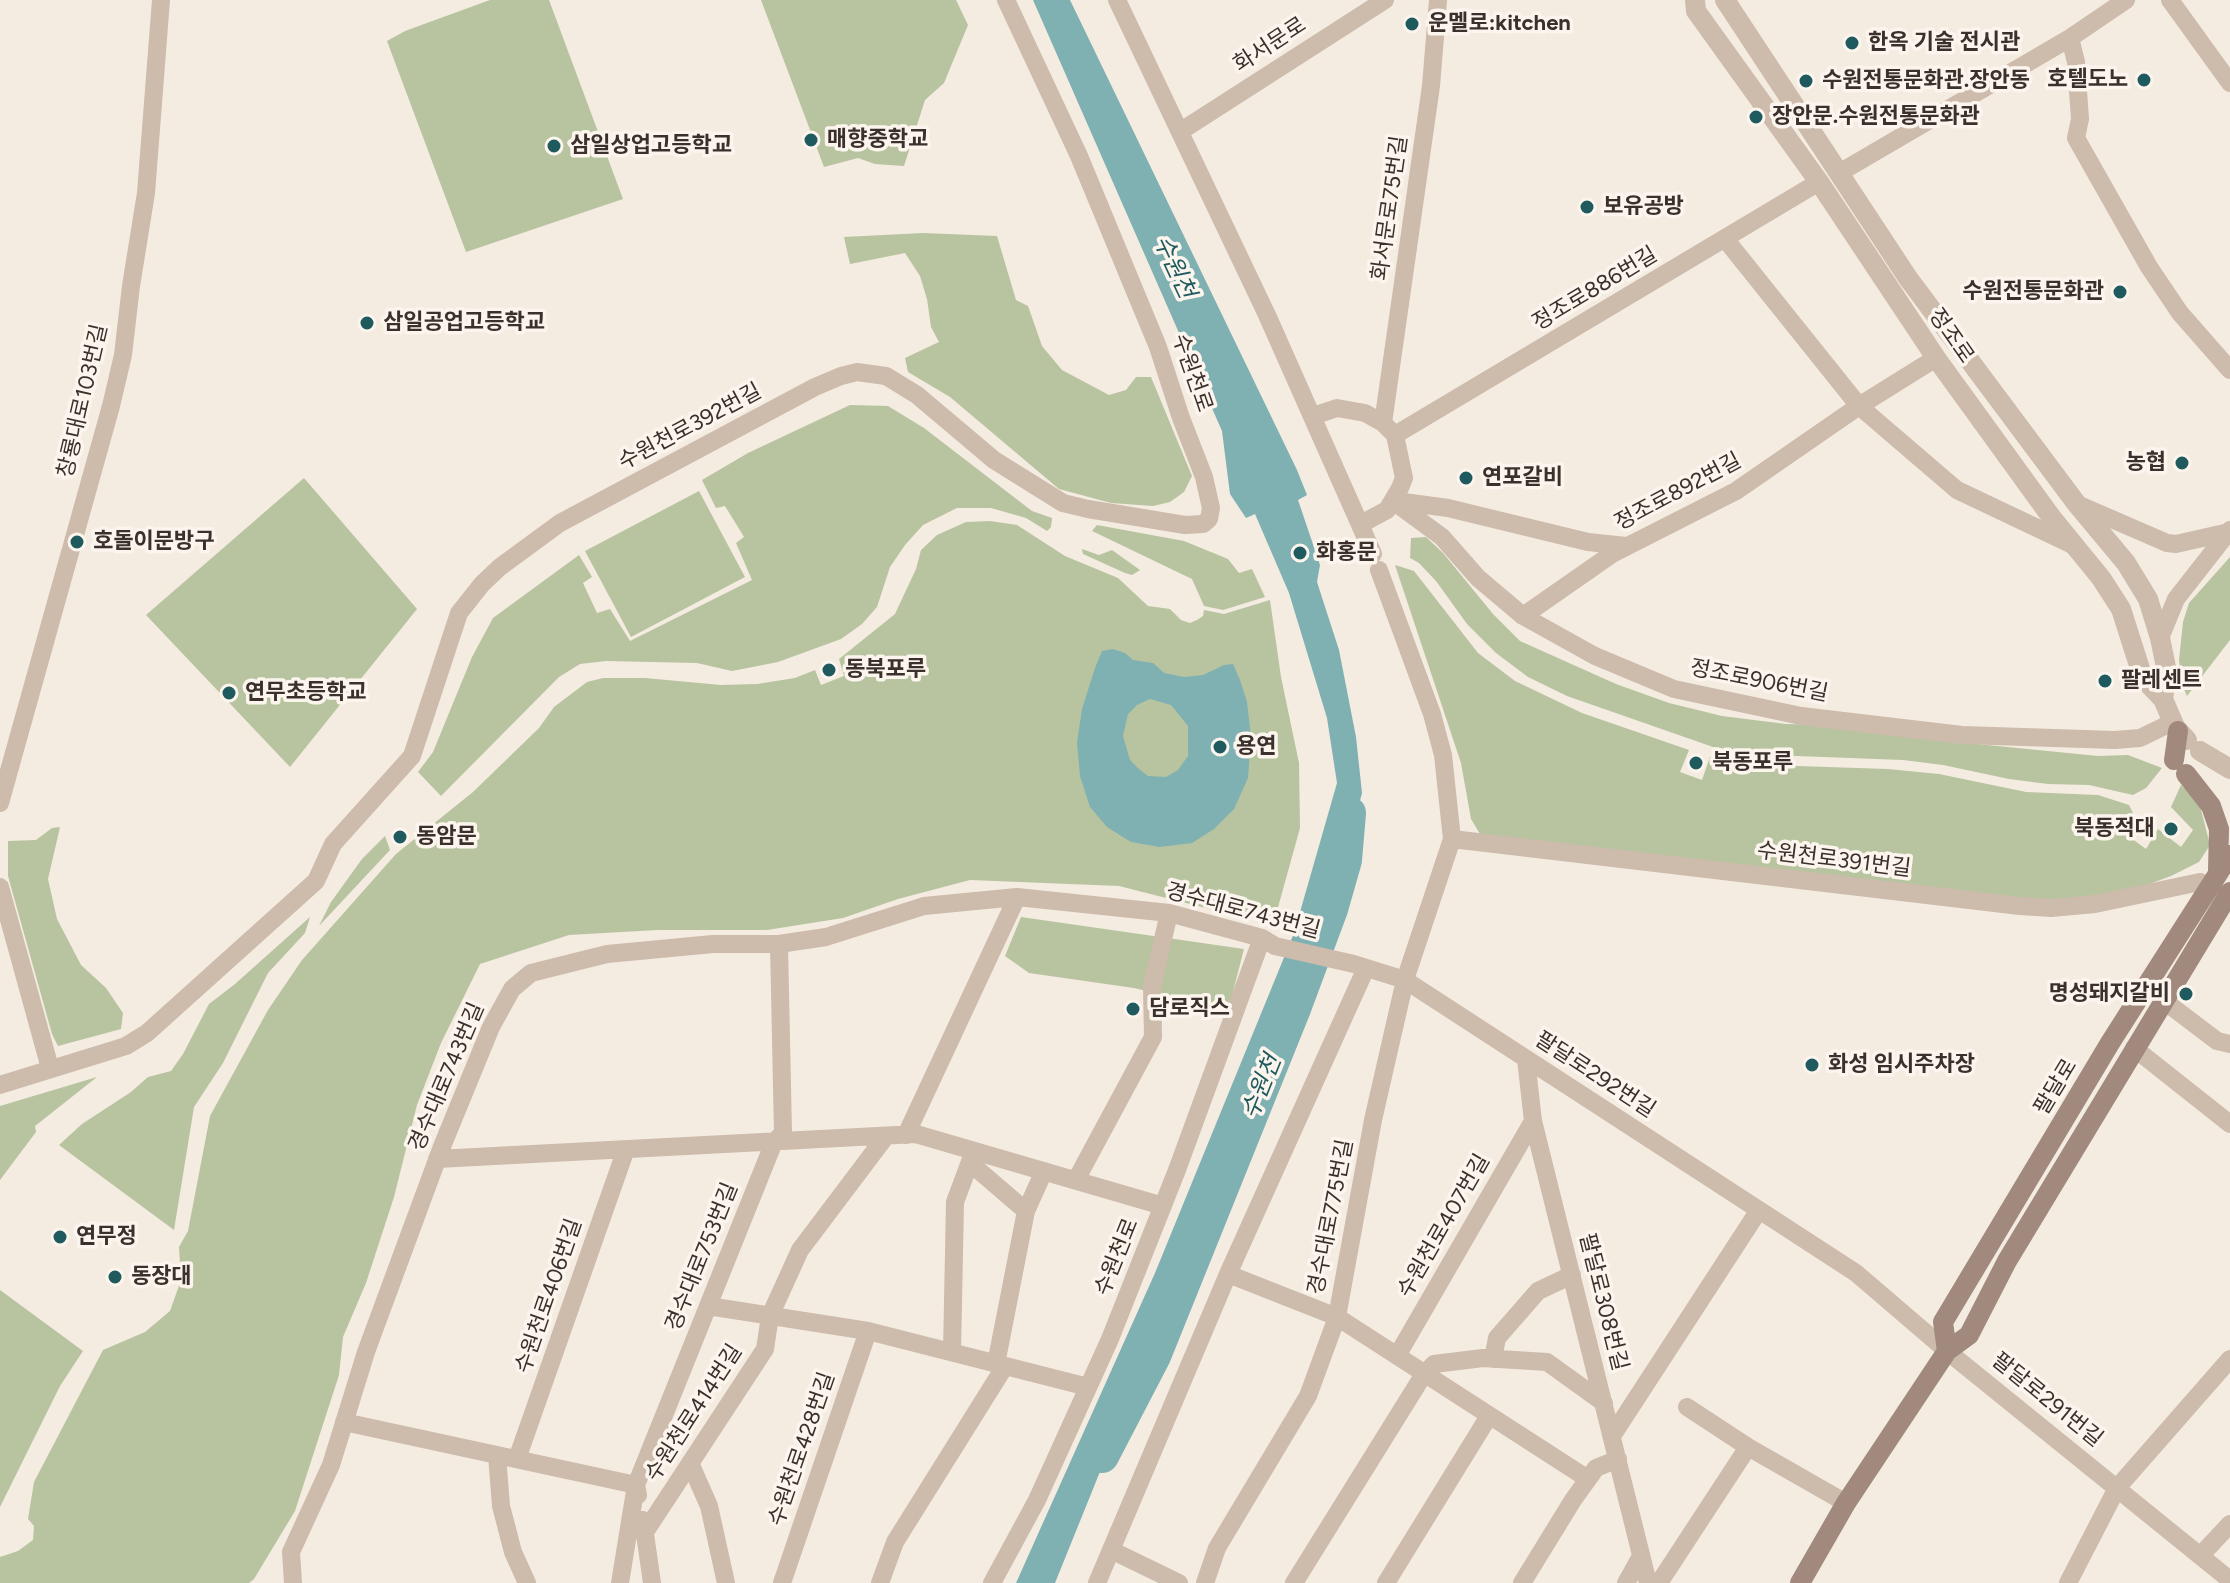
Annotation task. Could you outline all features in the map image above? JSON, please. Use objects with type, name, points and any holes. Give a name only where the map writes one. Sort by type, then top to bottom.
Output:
[{"type":"main road","points":[[2185,736],[2180,767],[2211,806],[2219,829],[2219,871]]},
{"type":"main road","name":"팔달로","points":[[1947,1351],[1943,1322],[2110,1043],[2219,871]]},
{"type":"main road","points":[[1800,1583],[1846,1503],[1947,1351],[1969,1335],[2007,1261],[2230,892]]},
{"type":"street","name":"창룡대로103번길","points":[[0,803],[123,355],[146,193],[161,0]]},
{"type":"street","name":"수원천로","points":[[1006,0],[1079,156],[1158,347],[1204,477],[1211,508],[1209,519],[1195,526],[1088,509]]},
{"type":"street","points":[[1117,0],[1181,131],[1361,524],[1432,714],[1443,755],[1452,839]]},
{"type":"street","name":"화서문로","points":[[1181,131],[1385,0]]},
{"type":"street","name":"화서문로75번길","points":[[1393,501],[1404,478],[1389,429],[1431,86],[1438,0]]},
{"type":"street","name":"정조로","points":[[1695,0],[1696,11],[1819,182],[1936,358],[2101,578],[2121,609],[2143,678],[2163,699],[2185,736]]},
{"type":"street","name":"정조로","points":[[1725,0],[1908,278],[2076,503],[2126,563],[2148,599],[2160,638],[2167,672],[2163,699]]},
{"type":"street","points":[[1839,173],[2070,38],[2126,0]]},
{"type":"street","points":[[2170,0],[2230,83]]},
{"type":"street","points":[[2070,38],[2076,62],[2080,119],[2076,138],[2149,267],[2180,313],[2230,370]]},
{"type":"street","name":"정조로886번길","points":[[1389,429],[1726,240],[1819,182]]},
{"type":"street","points":[[1726,240],[1859,406],[1957,490],[2075,547]]},
{"type":"street","name":"정조로892번길","points":[[1523,616],[1612,554],[1736,491],[1859,406],[1936,358]]},
{"type":"street","name":"수원천로392번길","points":[[50,1068],[126,1046],[147,1033],[316,881],[333,844],[412,756],[459,613],[500,567],[560,523],[841,376],[873,373],[900,383],[994,460],[1063,503],[1088,509]]},
{"type":"street","points":[[1313,416],[1337,408],[1365,413],[1389,429]]},
{"type":"street","points":[[1361,524],[1387,510],[1393,501],[1448,508],[1588,542],[1627,546]]},
{"type":"street","name":"정조로906번길","points":[[1393,501],[1442,537],[1478,578],[1523,616],[1595,656],[1674,689],[1801,716],[1962,735],[2115,740],[2185,736]]},
{"type":"street","points":[[2076,503],[2167,543],[2176,544],[2230,531]]},
{"type":"street","points":[[2160,638],[2176,599],[2230,531]]},
{"type":"street","points":[[2185,736],[2230,769]]},
{"type":"street","name":"수원천로391번길","points":[[1452,839],[2051,908],[2095,904],[2200,882],[2219,871]]},
{"type":"street","name":"경수대로775번길","points":[[1205,1583],[1217,1548],[1308,1396],[1337,1317],[1373,1120],[1405,980],[1452,839]]},
{"type":"street","points":[[0,887],[50,1068],[0,1085]]},
{"type":"street","points":[[906,1135],[1017,897]]},
{"type":"street","name":"경수대로743번길","points":[[293,1583],[291,1552],[331,1465],[366,1352],[437,1159],[491,1027],[512,989],[531,973],[607,954],[713,944],[779,944],[826,937],[924,906],[1017,897],[1169,913],[1405,980]]},
{"type":"street","points":[[1076,1180],[1153,1037],[1152,987],[1169,913]]},
{"type":"street","name":"수원천로","points":[[992,1583],[1037,1500],[1110,1339],[1268,942]]},
{"type":"street","name":"경수대로753번길","points":[[620,1583],[636,1485],[774,1142],[783,1133],[779,944]]},
{"type":"street","points":[[1097,1583],[1360,966]]},
{"type":"street","name":"팔달로292번길","points":[[1405,980],[1856,1273],[1947,1351]]},
{"type":"street","points":[[2163,1000],[2217,1041],[2230,1044]]},
{"type":"street","points":[[2134,1048],[2230,1124]]},
{"type":"street","name":"팔달로308번길","points":[[1526,1059],[1533,1121],[1648,1583]]},
{"type":"street","name":"수원천로407번길","points":[[1397,1356],[1533,1121]]},
{"type":"street","points":[[437,1159],[916,1134],[972,1157],[1044,1171],[1163,1206]]},
{"type":"street","points":[[770,1316],[800,1250],[886,1136]]},
{"type":"street","name":"수원천로406번길","points":[[517,1459],[626,1149]]},
{"type":"street","points":[[972,1157],[1026,1211]]},
{"type":"street","points":[[952,1352],[955,1202],[972,1157]]},
{"type":"street","points":[[880,1583],[895,1542],[1000,1365],[1026,1211],[1044,1171]]},
{"type":"street","points":[[1612,1436],[1759,1210]]},
{"type":"street","points":[[1228,1274],[1337,1317],[1588,1479]]},
{"type":"street","points":[[1493,1359],[1497,1338],[1538,1291],[1572,1275]]},
{"type":"street","name":"수원천로414번길","points":[[708,1306],[868,1331],[1088,1387]]},
{"type":"street","name":"수원천로414번길","points":[[645,1532],[765,1349],[770,1316]]},
{"type":"street","name":"수원천로428번길","points":[[782,1583],[868,1331]]},
{"type":"street","name":"팔달로291번길","points":[[1947,1351],[2230,1580]]},
{"type":"street","points":[[1294,1583],[1424,1374],[1434,1364],[1493,1359],[1547,1362],[1604,1403]]},
{"type":"street","points":[[2068,1583],[2117,1488],[2230,1359]]},
{"type":"street","points":[[1687,1407],[1748,1447],[1846,1503]]},
{"type":"street","points":[[1386,1583],[1489,1416]]},
{"type":"street","points":[[344,1422],[636,1485],[652,1583]]},
{"type":"street","points":[[1659,1583],[1748,1447]]},
{"type":"street","points":[[497,1455],[501,1506],[513,1552],[527,1583]]},
{"type":"street","points":[[1522,1583],[1596,1468],[1618,1459]]},
{"type":"street","points":[[690,1463],[709,1506],[726,1583]]},
{"type":"street","points":[[2201,1555],[2230,1524]]},
{"type":"street","points":[[1111,1550],[1179,1583]]},
{"type":"street","points":[[1626,1583],[1641,1556]]},
{"type":"green space","points":[[490,0],[549,0],[623,199],[466,252],[387,41],[405,31]]},
{"type":"green space","points":[[761,0],[956,0],[968,25],[944,83],[925,100],[904,166],[875,164],[858,158],[824,167]]},
{"type":"green space","points":[[923,233],[997,236],[1016,300],[1028,306],[1042,346],[1062,370],[1109,395],[1126,390],[1136,377],[1151,377],[1192,476],[1184,492],[1170,502],[1153,506],[1111,503],[1059,489],[950,397],[908,372],[905,358],[939,342],[931,327],[920,276],[905,253],[850,264],[844,237]]},
{"type":"green space","points":[[850,405],[888,406],[924,428],[1032,511],[1052,518],[1051,527],[1047,531],[1026,518],[991,508],[957,508],[923,525],[905,545],[890,567],[877,607],[862,624],[841,639],[778,662],[732,671],[697,663],[606,661],[580,664],[559,677],[441,796],[418,772],[433,752],[472,657],[493,618],[579,555],[592,577],[583,583],[597,613],[610,609],[630,641],[752,580],[736,543],[744,537],[725,506],[716,508],[702,480],[748,453]]},
{"type":"green space","points":[[304,478],[417,609],[290,767],[146,615]]},
{"type":"green space","points":[[699,491],[745,577],[631,637],[585,551]]},
{"type":"green space","points":[[990,521],[1017,525],[1065,556],[1118,578],[1148,606],[1170,609],[1181,620],[1190,623],[1203,616],[1204,610],[1224,614],[1270,600],[1281,677],[1299,763],[1300,828],[1275,918],[1241,917],[1119,886],[970,880],[898,899],[843,918],[767,930],[657,930],[569,935],[480,964],[441,1043],[417,1105],[394,1197],[366,1283],[343,1337],[339,1375],[295,1511],[254,1579],[249,1583],[0,1583],[0,1557],[18,1551],[33,1540],[34,1526],[28,1519],[34,1482],[103,1350],[145,1332],[170,1311],[181,1280],[179,1247],[188,1231],[210,1116],[268,1010],[302,960],[396,854],[473,792],[539,728],[554,707],[587,682],[603,678],[645,678],[721,685],[757,684],[795,678],[815,670],[821,685],[844,676],[839,659],[895,614],[916,569],[921,550],[937,535],[966,522]]},
{"type":"green space","points":[[1097,525],[1184,541],[1228,559],[1239,573],[1252,569],[1265,597],[1223,610],[1204,606],[1192,579],[1092,531]]},
{"type":"green space","points":[[1426,537],[1520,641],[1616,684],[1669,703],[1722,716],[1786,724],[1828,725],[2098,756],[2128,755],[2162,768],[2146,788],[2133,795],[2089,785],[2009,779],[1903,760],[1770,755],[1713,747],[1567,696],[1528,677],[1496,653],[1467,624],[1436,581],[1410,558],[1411,538]]},
{"type":"green space","points":[[1082,549],[1099,555],[1112,550],[1140,570],[1132,575],[1125,573],[1083,554]]},
{"type":"green space","points":[[2230,557],[2230,640],[2187,696],[2181,682],[2179,660],[2183,622],[2189,603]]},
{"type":"green space","points":[[1395,565],[1414,571],[1478,653],[1515,681],[1582,713],[1689,750],[1680,772],[1702,780],[1710,757],[1736,764],[1888,769],[1939,774],[2026,792],[2098,795],[2129,805],[2135,817],[2131,838],[2146,849],[2158,829],[2181,847],[2193,830],[2171,807],[2181,785],[2199,802],[2210,845],[2199,862],[2141,887],[2080,900],[2006,899],[1480,834],[1471,819],[1461,763]]},
{"type":"green space","points":[[60,827],[48,879],[57,919],[81,965],[106,988],[123,1013],[121,1029],[58,1046],[8,876],[8,841],[36,840],[52,828]]},
{"type":"green space","points":[[385,836],[390,850],[319,926],[331,902],[362,859]]},
{"type":"green space","points":[[310,917],[305,933],[268,973],[223,1063],[194,1107],[174,1230],[59,1145],[82,1124],[148,1077],[171,1071],[209,1004]]},
{"type":"green space","points":[[1021,917],[1244,949],[1228,1011],[1134,988],[1029,973],[1005,956]]},
{"type":"green space","points":[[97,1077],[35,1126],[36,1132],[0,1180],[0,1106]]},
{"type":"green space","points":[[0,1290],[83,1351],[60,1386],[0,1507]]},
{"type":"water","points":[[1033,0],[1070,0],[1297,470],[1307,495],[1298,500],[1320,565],[1317,582],[1339,650],[1356,737],[1362,793],[1345,860],[1055,1583],[1016,1583],[1155,1273],[1294,933],[1337,783],[1327,718],[1289,593],[1255,514],[1246,518],[1230,494],[1222,431]]},
{"type":"water","name":"용연","points":[[1113,649],[1133,660],[1153,663],[1164,673],[1184,677],[1203,675],[1233,664],[1247,702],[1251,737],[1248,778],[1234,809],[1214,829],[1192,843],[1160,847],[1131,842],[1107,827],[1090,807],[1080,776],[1077,743],[1082,709],[1102,651]],"holes":[[[1150,699],[1171,705],[1188,726],[1188,756],[1178,770],[1166,777],[1148,776],[1130,760],[1123,736],[1128,714]]]},
{"type":"waterway","name":"수원천","points":[[1102,1456],[1154,1356],[1293,1011],[1331,909],[1345,860],[1349,813]]},
{"type":"place","name":"운멜로:kitchen","points":[[1412,24]]},
{"type":"place","name":"한옥 기술 전시관","points":[[1852,43]]},
{"type":"place","name":"호텔도노","points":[[2144,80]]},
{"type":"place","name":"수원전통문화관.장안동","points":[[1806,81]]},
{"type":"place","name":"장안문.수원전통문화관","points":[[1756,117]]},
{"type":"place","name":"매향중학교","points":[[811,140]]},
{"type":"place","name":"삼일상업고등학교","points":[[554,146]]},
{"type":"place","name":"보유공방","points":[[1587,207]]},
{"type":"place","name":"수원전통문화관","points":[[2120,292]]},
{"type":"place","name":"삼일공업고등학교","points":[[367,323]]},
{"type":"place","name":"농협","points":[[2182,463]]},
{"type":"place","name":"연포갈비","points":[[1466,478]]},
{"type":"place","name":"호돌이문방구","points":[[77,542]]},
{"type":"place","name":"화홍문","points":[[1300,553]]},
{"type":"place","name":"동북포루","points":[[829,670]]},
{"type":"place","name":"팔레센트","points":[[2105,681]]},
{"type":"place","name":"연무초등학교","points":[[229,693]]},
{"type":"place","name":"용연","points":[[1220,747]]},
{"type":"place","name":"북동포루","points":[[1696,763]]},
{"type":"place","name":"북동적대","points":[[2171,829]]},
{"type":"place","name":"동암문","points":[[400,837]]},
{"type":"place","name":"명성돼지갈비","points":[[2186,994]]},
{"type":"place","name":"담로직스","points":[[1133,1009]]},
{"type":"place","name":"화성 임시주차장","points":[[1812,1065]]},
{"type":"place","name":"연무정","points":[[60,1237]]},
{"type":"place","name":"동장대","points":[[115,1277]]}]
